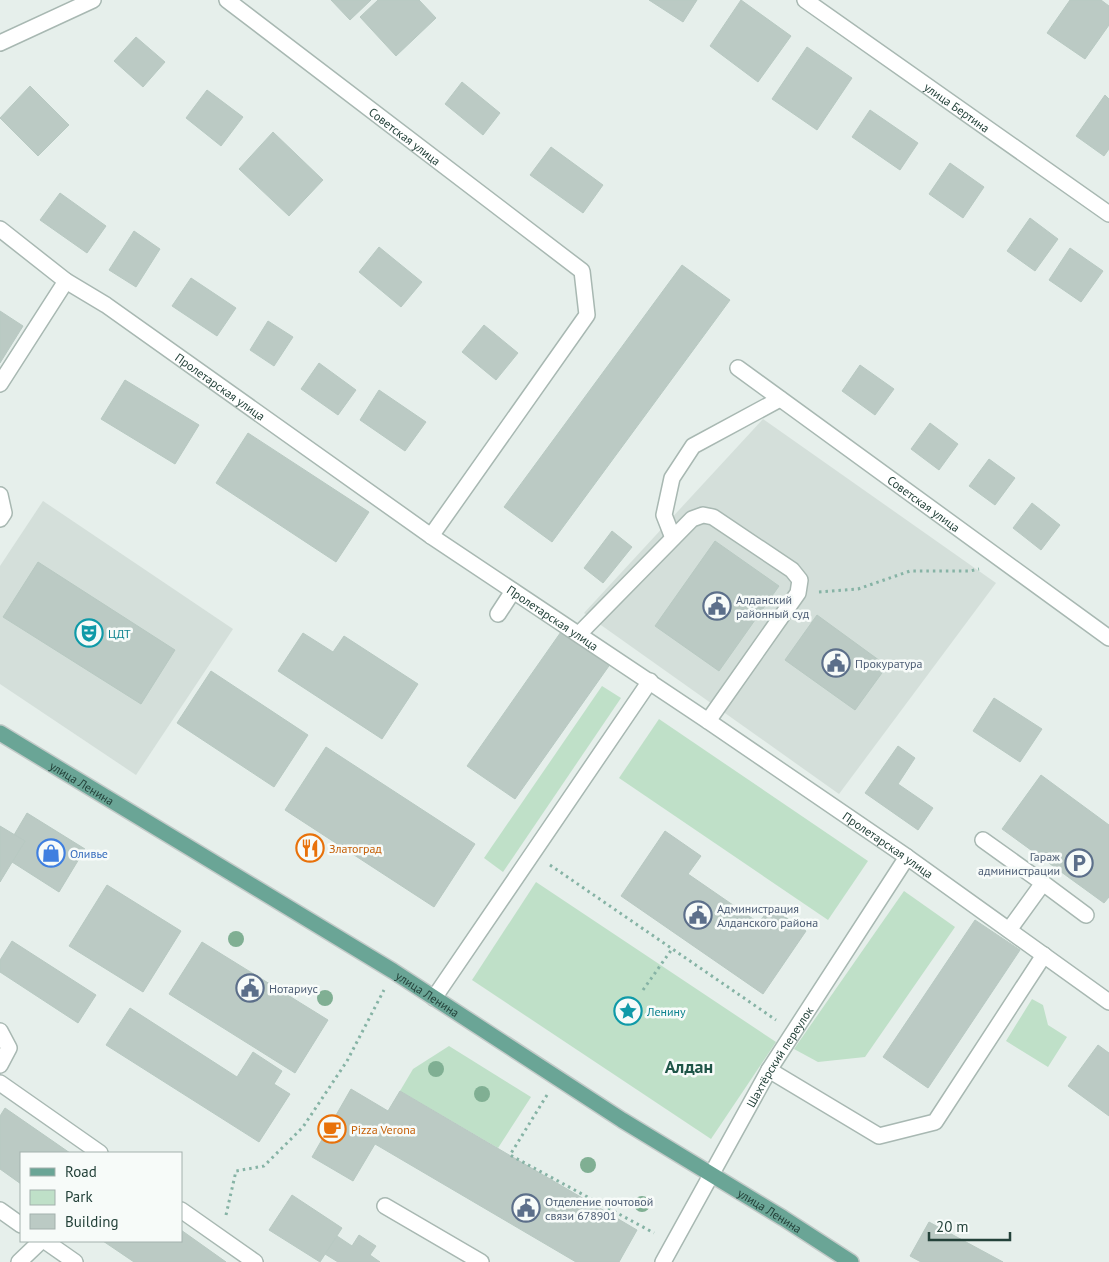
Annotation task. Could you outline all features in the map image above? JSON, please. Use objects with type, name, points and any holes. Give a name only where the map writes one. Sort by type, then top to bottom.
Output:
[{"type":"main road","name":"улица Ленина","points":[[0,733],[394,971],[558,1078],[850,1262]]},
{"type":"street","points":[[0,44],[94,0]]},
{"type":"street","name":"Советская улица","points":[[227,0],[582,271],[587,315],[431,536]]},
{"type":"street","name":"улица Бертина","points":[[806,0],[1109,214]]},
{"type":"street","name":"Пролетарская улица","points":[[0,228],[66,281],[106,305],[431,536],[650,681],[907,857],[1109,1002]]},
{"type":"street","points":[[0,384],[66,281]]},
{"type":"street","name":"Советская улица","points":[[738,368],[1109,638]]},
{"type":"street","points":[[673,538],[664,515],[672,478],[692,446],[780,398]]},
{"type":"street","points":[[0,495],[4,513],[0,519]]},
{"type":"street","points":[[579,634],[692,519],[702,515],[713,517],[792,570],[800,580],[798,593],[708,721]]},
{"type":"street","points":[[498,614],[513,590]]},
{"type":"street","points":[[434,998],[532,853],[569,809],[650,681]]},
{"type":"street","points":[[983,840],[1086,915]]},
{"type":"street","name":"Шахтёрский переулок","points":[[663,1262],[769,1070],[907,857]]},
{"type":"street","points":[[1009,930],[1043,883]]},
{"type":"street","points":[[769,1070],[880,1136],[935,1122],[1044,956]]},
{"type":"street","points":[[0,1031],[10,1048],[0,1065]]},
{"type":"street","points":[[0,1083],[99,1152]]},
{"type":"street","points":[[384,1206],[481,1262]]},
{"type":"street","points":[[0,1210],[20,1223]]},
{"type":"street","points":[[182,1211],[255,1262]]},
{"type":"street","points":[[18,1262],[39,1242]]},
{"type":"street","points":[[46,1242],[75,1262]]},
{"type":"path","points":[[798,593],[858,589],[910,572],[970,571],[1005,562]]},
{"type":"path","points":[[532,853],[793,1031]]},
{"type":"path","points":[[643,990],[672,949]]},
{"type":"path","points":[[221,1238],[236,1171],[264,1166],[303,1127],[347,1061],[394,971]]},
{"type":"path","points":[[558,1078],[510,1155],[673,1244]]},
{"type":"shaded area","points":[[763,419],[996,583],[839,794],[584,613]]},
{"type":"shaded area","points":[[43,501],[233,629],[136,775],[0,684],[0,566]]},
{"type":"green space","points":[[602,686],[621,698],[503,872],[484,858]]},
{"type":"green space","points":[[659,719],[868,861],[828,920],[619,778]]},
{"type":"green space","points":[[536,882],[776,1042],[711,1139],[472,980]]},
{"type":"green space","points":[[904,891],[955,927],[865,1057],[818,1062],[794,1049]]},
{"type":"green space","points":[[1032,999],[1043,1005],[1048,1025],[1067,1037],[1048,1067],[1006,1041]]},
{"type":"green space","points":[[449,1046],[531,1097],[498,1148],[400,1091],[413,1069]]},
{"type":"building","points":[[331,0],[371,0],[350,20]]},
{"type":"building","points":[[378,0],[419,0],[436,18],[396,56],[360,17]]},
{"type":"building","points":[[649,0],[697,0],[683,22]]},
{"type":"building","points":[[741,0],[791,36],[758,82],[710,46]]},
{"type":"building","points":[[1070,0],[1101,0],[1109,6],[1109,25],[1085,59],[1047,33]]},
{"type":"building","points":[[136,37],[165,62],[143,87],[114,61]]},
{"type":"building","points":[[807,47],[852,78],[817,130],[772,99]]},
{"type":"building","points":[[462,82],[500,113],[483,135],[445,104]]},
{"type":"building","points":[[30,86],[69,125],[38,156],[0,118]]},
{"type":"building","points":[[207,90],[243,117],[221,146],[186,118]]},
{"type":"building","points":[[1105,95],[1109,99],[1109,149],[1104,156],[1076,136]]},
{"type":"building","points":[[870,110],[918,143],[900,170],[852,137]]},
{"type":"building","points":[[273,132],[323,180],[289,216],[239,169]]},
{"type":"building","points":[[551,147],[603,185],[583,213],[530,175]]},
{"type":"building","points":[[950,163],[984,187],[963,218],[929,194]]},
{"type":"building","points":[[60,193],[106,226],[87,253],[40,220]]},
{"type":"building","points":[[1030,218],[1058,239],[1035,271],[1007,251]]},
{"type":"building","points":[[134,231],[160,249],[136,287],[109,270]]},
{"type":"building","points":[[379,247],[422,282],[401,307],[359,272]]},
{"type":"building","points":[[1070,248],[1103,271],[1081,302],[1049,280]]},
{"type":"building","points":[[682,265],[730,300],[552,542],[504,507]]},
{"type":"building","points":[[191,278],[236,308],[217,336],[172,306]]},
{"type":"building","points":[[0,311],[23,326],[0,363]]},
{"type":"building","points":[[268,321],[293,337],[274,366],[250,350]]},
{"type":"building","points":[[484,325],[518,353],[496,380],[462,352]]},
{"type":"building","points":[[319,363],[356,390],[338,415],[301,389]]},
{"type":"building","points":[[860,365],[894,389],[875,415],[842,391]]},
{"type":"building","points":[[125,380],[199,425],[175,464],[101,419]]},
{"type":"building","points":[[379,390],[426,422],[405,451],[360,420]]},
{"type":"building","points":[[930,423],[958,444],[939,470],[911,449]]},
{"type":"building","points":[[248,433],[369,512],[336,562],[216,483]]},
{"type":"building","points":[[989,459],[1015,478],[995,505],[969,486]]},
{"type":"building","points":[[1032,503],[1060,525],[1041,550],[1013,528]]},
{"type":"building","points":[[612,531],[632,547],[603,583],[584,568]]},
{"type":"building","name":"Алданский районный суд","points":[[715,541],[779,586],[719,671],[655,626]]},
{"type":"building","name":"ЦДТ","points":[[38,562],[175,650],[141,704],[3,617]]},
{"type":"building","name":"Прокуратура","points":[[817,615],[887,666],[855,710],[785,660]]},
{"type":"building","points":[[563,629],[611,663],[515,799],[467,766]]},
{"type":"building","points":[[303,633],[333,652],[344,636],[418,684],[382,739],[278,671]]},
{"type":"building","points":[[211,671],[308,735],[274,787],[177,723]]},
{"type":"building","points":[[994,698],[1042,729],[1020,762],[973,731]]},
{"type":"building","points":[[898,746],[915,758],[898,784],[933,808],[918,830],[865,793]]},
{"type":"building","points":[[326,747],[475,844],[434,907],[285,810]]},
{"type":"building","name":"Гараж администрации","points":[[1041,775],[1109,825],[1109,897],[1104,903],[1002,829]]},
{"type":"building","name":"Оливье","points":[[27,813],[85,849],[59,892],[12,862],[25,841],[14,835]]},
{"type":"building","points":[[0,826],[25,841],[0,882]]},
{"type":"building","name":"Администрация Алданского района","points":[[665,831],[701,856],[688,874],[759,923],[770,907],[806,931],[763,994],[621,896]]},
{"type":"building","points":[[107,885],[181,931],[143,992],[69,946]]},
{"type":"building","points":[[975,920],[1020,950],[928,1088],[883,1057]]},
{"type":"building","points":[[12,941],[96,995],[78,1023],[0,972],[0,960]]},
{"type":"building","points":[[202,942],[328,1020],[295,1073],[169,994]]},
{"type":"building","points":[[130,1008],[237,1077],[253,1052],[282,1071],[274,1084],[290,1094],[259,1142],[106,1045]]},
{"type":"building","points":[[1098,1045],[1109,1053],[1109,1116],[1068,1086]]},
{"type":"building","points":[[351,1089],[388,1111],[400,1091],[637,1230],[619,1262],[576,1262],[375,1144],[353,1181],[312,1157]]},
{"type":"building","points":[[5,1108],[69,1152],[20,1152],[20,1183],[0,1169],[0,1116]]},
{"type":"building","points":[[292,1195],[342,1228],[320,1262],[269,1230]]},
{"type":"building","points":[[929,1222],[1003,1262],[921,1262],[910,1256]]},
{"type":"building","points":[[182,1231],[226,1262],[134,1262],[104,1242],[182,1242]]},
{"type":"building","points":[[359,1235],[376,1246],[370,1255],[380,1262],[338,1262],[325,1254],[337,1236],[352,1246]]},
{"type":"place","name":"Алданский районный суд","points":[[717,606]]},
{"type":"place","name":"ЦДТ","points":[[89,633]]},
{"type":"place","name":"Прокуратура","points":[[836,663]]},
{"type":"place","name":"Златоград","points":[[310,848]]},
{"type":"place","name":"Оливье","points":[[51,853]]},
{"type":"place","name":"Гараж администрации","points":[[1079,863]]},
{"type":"place","name":"Администрация Алданского района","points":[[698,915]]},
{"type":"place","name":"Нотариус","points":[[250,988]]},
{"type":"place","name":"Ленину","points":[[628,1011]]},
{"type":"place","name":"Pizza Verona","points":[[332,1129]]},
{"type":"place","name":"Отделение почтовой связи 678901","points":[[526,1208]]},
{"type":"district","name":"Алдан","points":[[689,1066]]}]
